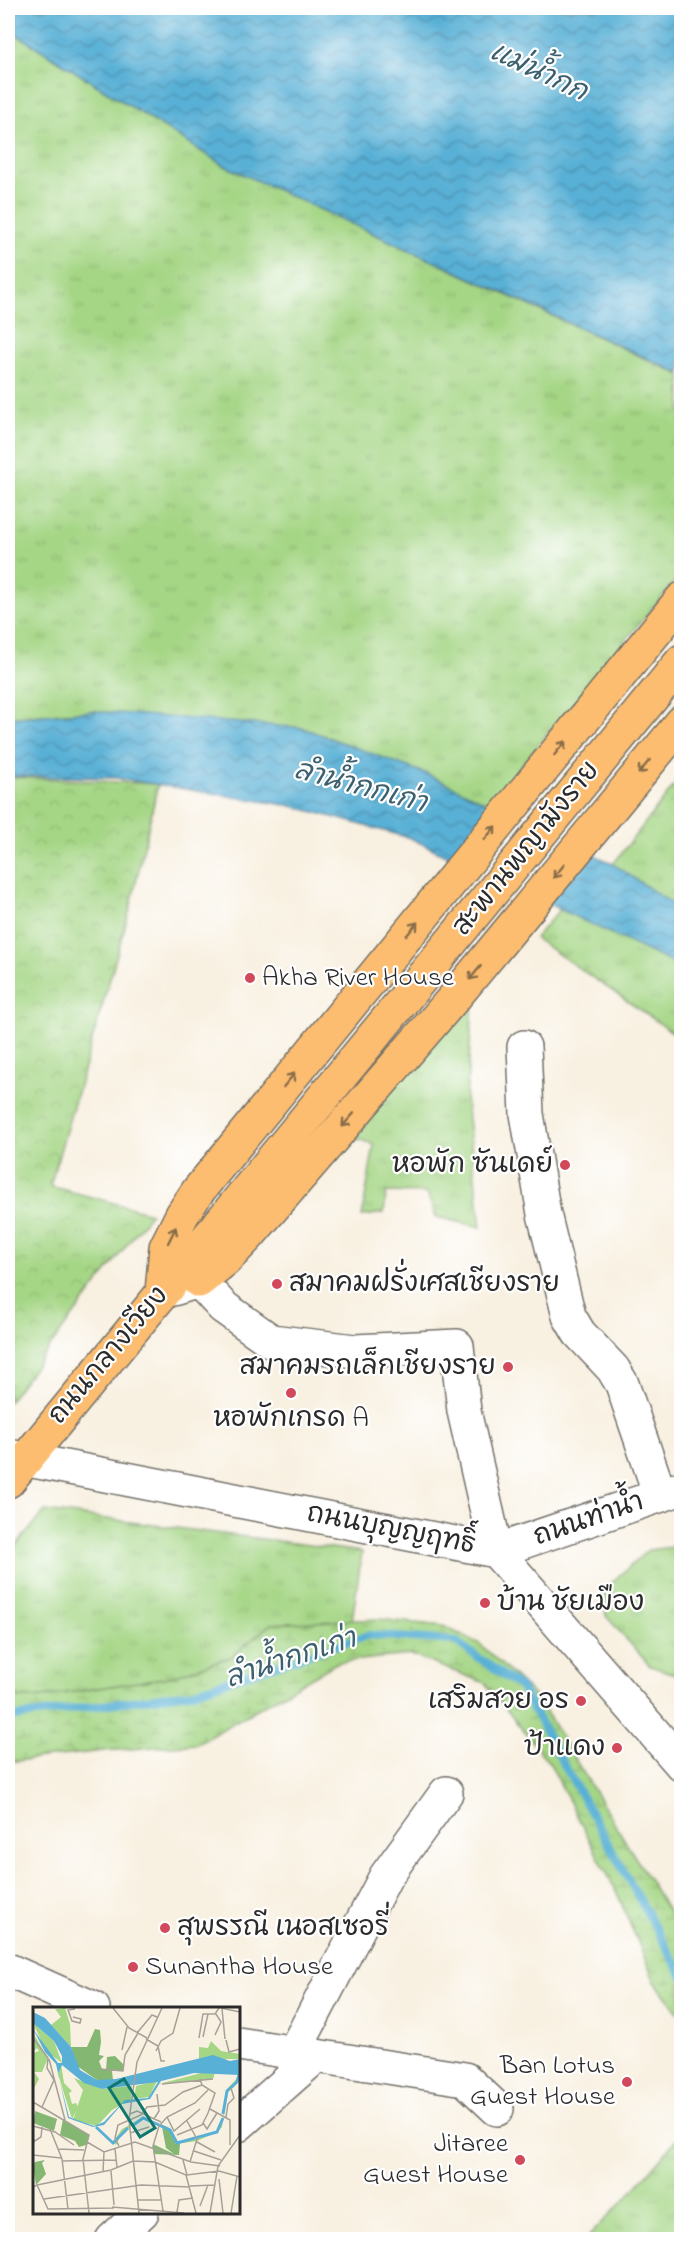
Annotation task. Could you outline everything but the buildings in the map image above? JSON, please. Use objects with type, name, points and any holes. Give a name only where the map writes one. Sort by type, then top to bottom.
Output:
[{"type":"main road","points":[[162,1292],[166,1247],[182,1215],[198,1191],[681,599]]},
{"type":"main road","name":"สะพานพญามังราย","points":[[211,1232],[681,661]]},
{"type":"main road","points":[[199,1281],[225,1260],[249,1235],[527,910],[681,722]]},
{"type":"main road","name":"ถนนกลางเวียง","points":[[13,1465],[211,1232]]},
{"type":"street","points":[[524,1047],[527,1114],[544,1214],[568,1316],[579,1333],[613,1369],[622,1384],[671,1492]]},
{"type":"street","points":[[162,1292],[199,1281],[224,1307],[271,1341],[355,1351],[457,1346],[464,1411],[496,1551]]},
{"type":"street","name":"ถนนบุญญฤทธิ์","points":[[13,1465],[496,1551],[681,1765]]},
{"type":"street","name":"ถนนท่าน้ำ","points":[[496,1551],[671,1492]]},
{"type":"street","points":[[240,2124],[305,2054],[386,1876],[446,1793]]},
{"type":"street","points":[[8,1970],[91,2007]]},
{"type":"street","points":[[240,2044],[465,2079],[497,2109]]},
{"type":"street","points":[[112,2240],[140,2214]]},
{"type":"green space","points":[[8,29],[223,165],[681,375],[681,574],[489,804],[426,774],[94,711],[8,718]]},
{"type":"green space","points":[[8,777],[158,784],[130,909],[50,1186],[151,1213],[8,1402]]},
{"type":"green space","points":[[681,777],[681,910],[613,864]]},
{"type":"green space","points":[[560,909],[681,967],[681,1038],[535,938]]},
{"type":"green space","points":[[473,1004],[466,1102],[481,1227],[436,1217],[427,1193],[386,1192],[384,1213],[362,1216],[374,1145],[356,1138],[388,1092],[460,1009]]},
{"type":"green space","points":[[45,1511],[362,1552],[352,1621],[271,1624],[231,1657],[170,1677],[35,1698],[8,1697],[8,1555]]},
{"type":"green space","points":[[682,1546],[681,1676],[650,1666],[606,1616],[603,1590],[648,1550]]},
{"type":"green space","points":[[379,1619],[443,1626],[480,1644],[538,1699],[681,1932],[681,2016],[655,1982],[616,1891],[550,1764],[485,1683],[411,1655],[338,1662],[197,1744],[103,1751],[8,1762],[8,1697],[35,1698],[170,1677],[231,1657],[271,1624]]},
{"type":"green space","points":[[681,2134],[681,2239],[593,2239],[589,2236],[631,2193]]},
{"type":"water","name":"แม่น้ำกก","points":[[8,8],[681,8],[681,374],[223,165],[8,29]]},
{"type":"water","points":[[94,711],[303,728],[427,774],[613,864],[681,910],[681,967],[410,838],[292,806],[116,778],[8,776],[8,718]]},
{"type":"pier","points":[[521,816],[567,838],[521,894],[475,872]]},
{"type":"waterway","name":"ลำน้ำกกเก่า","points":[[8,1718],[190,1693],[368,1635],[455,1641],[521,1688],[682,1975]]},
{"type":"place","name":"Akha River House","points":[[250,978]]},
{"type":"place","name":"หอพัก ซันเดย์","points":[[565,1165]]},
{"type":"place","name":"สมาคมฝรั่งเศสเชียงราย","points":[[277,1284]]},
{"type":"place","name":"สมาคมรถเล็กเชียงราย","points":[[508,1367]]},
{"type":"place","name":"หอพักเกรด A","points":[[291,1393]]},
{"type":"place","name":"บ้าน ชัยเมือง","points":[[485,1603]]},
{"type":"place","name":"เสริมสวย อร","points":[[581,1701]]},
{"type":"place","name":"ป้าแดง","points":[[617,1748]]},
{"type":"place","name":"สุพรรณี เนอสเซอรี่","points":[[165,1928]]},
{"type":"place","name":"Sunantha House","points":[[133,1967]]},
{"type":"place","name":"Ban Lotus Guest House","points":[[627,2082]]},
{"type":"place","name":"Jitaree Guest House","points":[[520,2160]]}]
